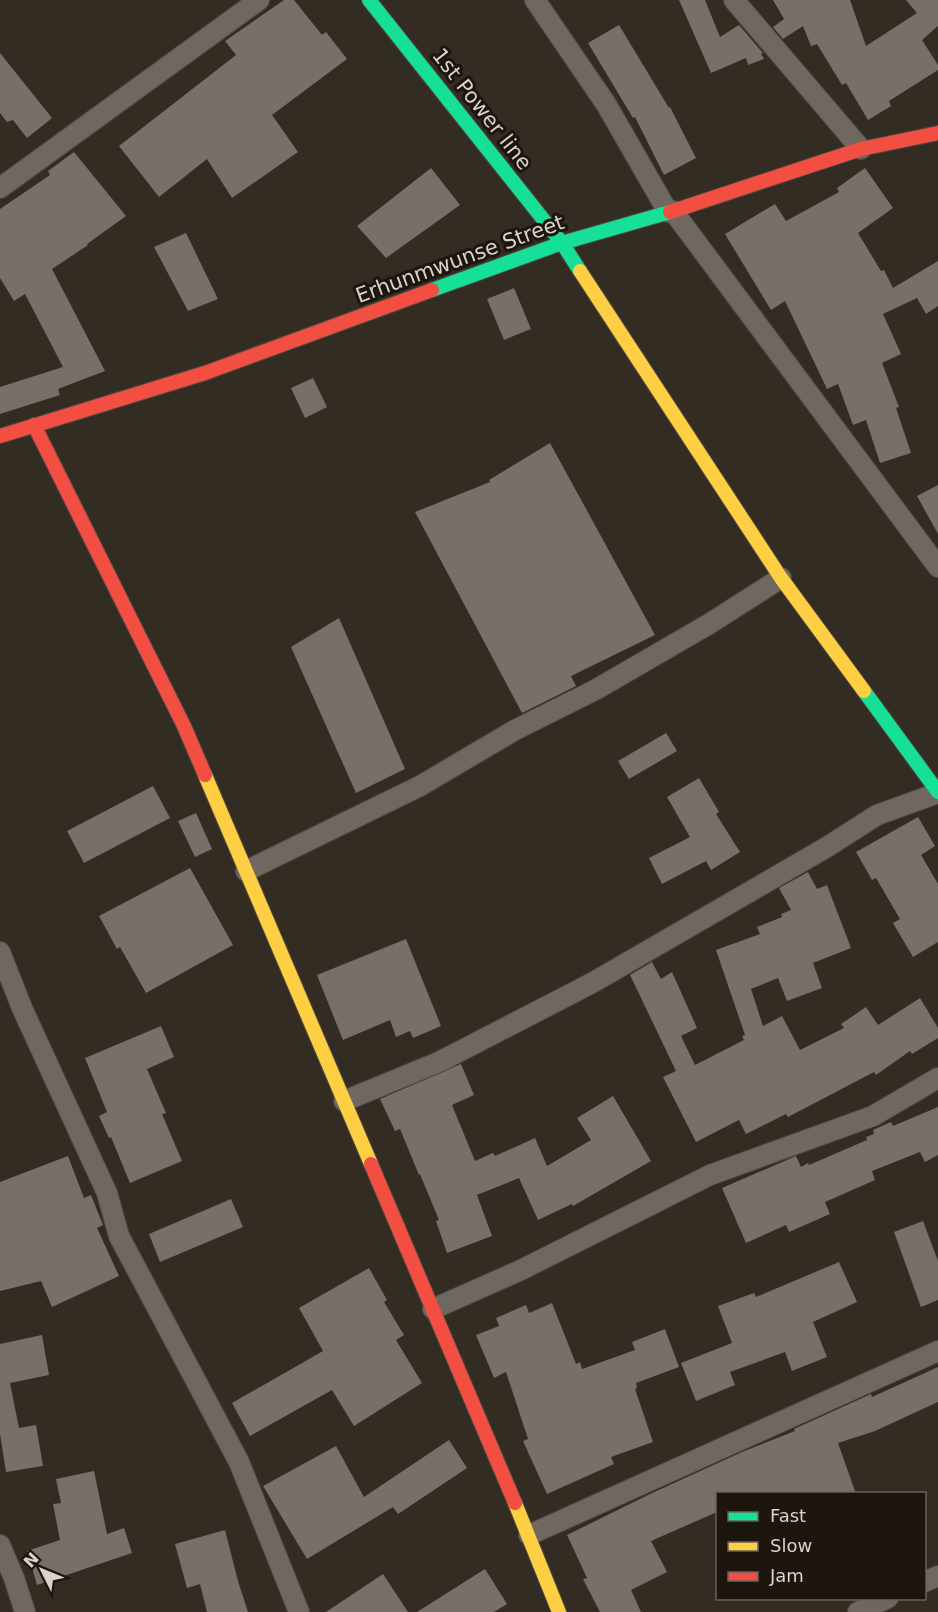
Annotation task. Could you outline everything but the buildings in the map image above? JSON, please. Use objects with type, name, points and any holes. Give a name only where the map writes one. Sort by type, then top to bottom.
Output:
[{"type":"street","points":[[0,188],[259,0]]},
{"type":"street","name":"1st Power line","points":[[369,0],[562,243],[781,578],[938,792]]},
{"type":"street","points":[[535,0],[606,104],[671,211],[938,567]]},
{"type":"street","points":[[734,0],[861,149]]},
{"type":"street","name":"Erhunmwunse Street","points":[[0,436],[205,373],[562,243],[671,211],[861,149],[938,133]]},
{"type":"street","points":[[34,425],[184,726],[529,1535],[559,1612]]},
{"type":"street","points":[[246,871],[420,786],[515,730],[595,690],[781,578]]},
{"type":"street","points":[[344,1101],[439,1062],[592,983],[827,847],[877,815],[938,792]]},
{"type":"street","points":[[0,952],[22,1008],[107,1193],[119,1236],[239,1462],[299,1612]]},
{"type":"street","points":[[433,1309],[521,1270],[710,1174],[873,1116],[938,1078]]},
{"type":"street","points":[[529,1535],[938,1351]]},
{"type":"street","points":[[0,1545],[25,1612]]},
{"type":"street","points":[[858,1612],[886,1600]]},
{"type":"traffic: fast","points":[[369,0],[562,243],[580,271]]},
{"type":"traffic: fast","points":[[432,290],[562,243],[670,212]]},
{"type":"traffic: fast","points":[[864,691],[938,792]]},
{"type":"traffic: slow","points":[[580,271],[781,578],[864,691]]},
{"type":"traffic: slow","points":[[205,775],[371,1164]]},
{"type":"traffic: slow","points":[[515,1503],[559,1612]]},
{"type":"traffic: jam","points":[[670,212],[861,149],[938,133]]},
{"type":"traffic: jam","points":[[0,436],[205,373],[432,290]]},
{"type":"traffic: jam","points":[[34,425],[184,726],[205,775]]},
{"type":"traffic: jam","points":[[371,1164],[515,1503]]}]
